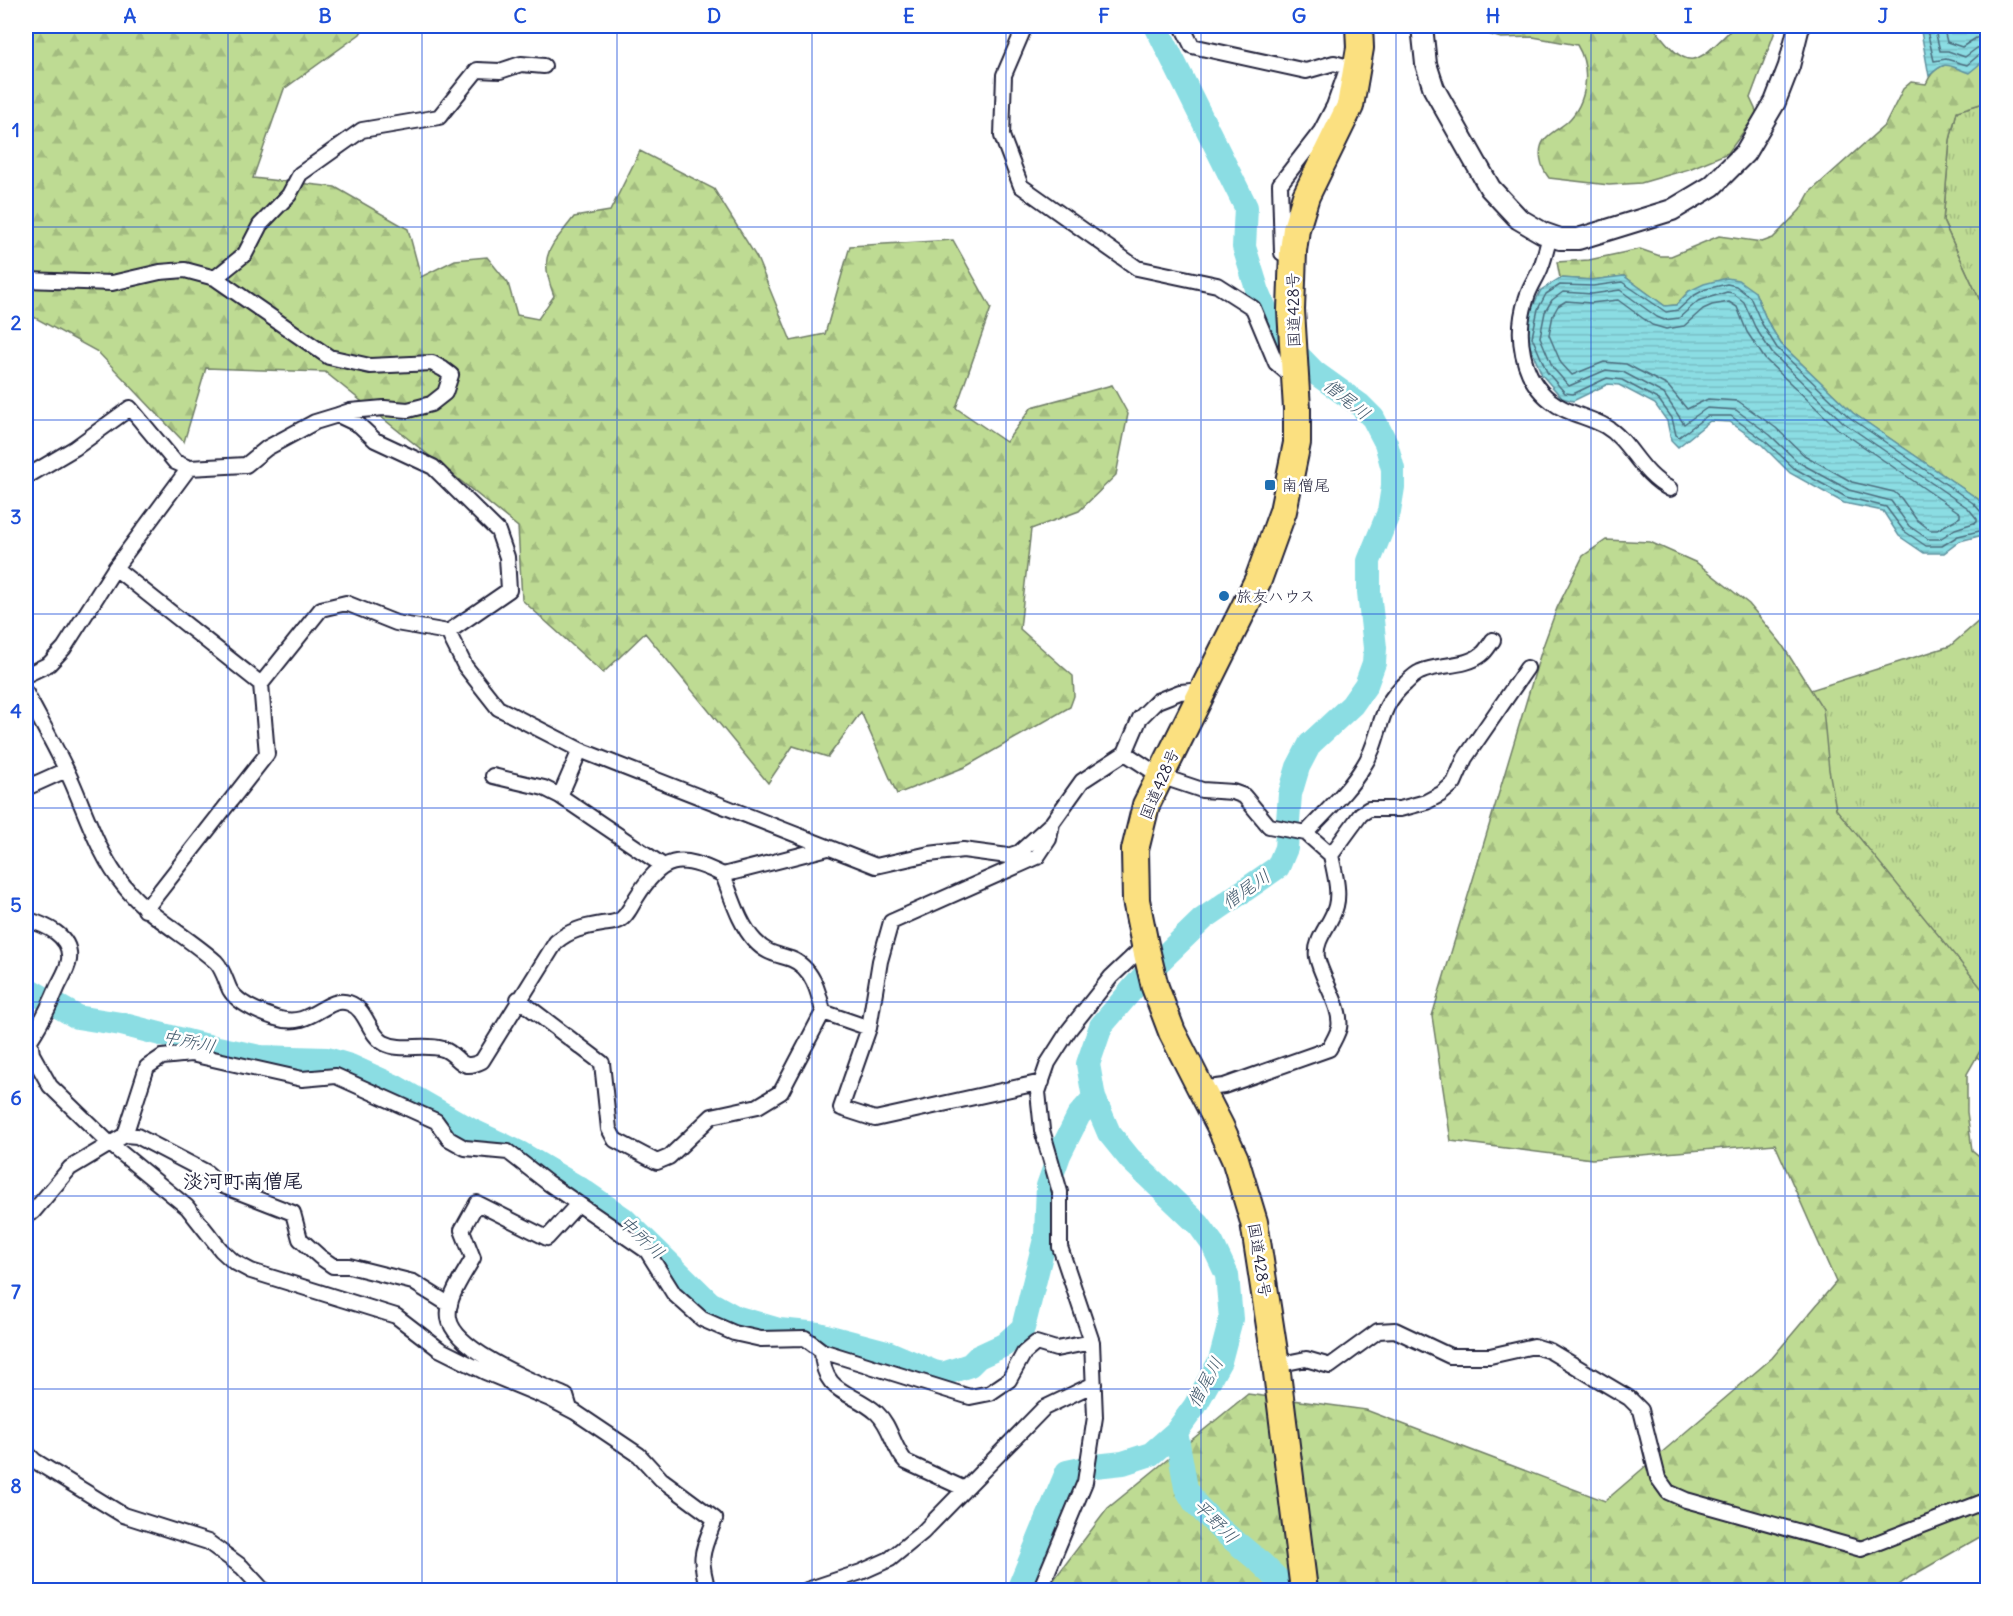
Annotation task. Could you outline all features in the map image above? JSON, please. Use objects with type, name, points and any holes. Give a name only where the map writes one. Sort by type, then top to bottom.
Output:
[{"type":"highway","name":"国道428号","points":[[1304,1590],[1276,1365],[1254,1222],[1235,1159],[1172,1032],[1150,966],[1136,900],[1135,850],[1146,805],[1258,580],[1283,511],[1297,443],[1291,310],[1296,229],[1306,196],[1350,106],[1353,69],[1360,48],[1359,26]]},
{"type":"street","points":[[1025,26],[1004,75],[1002,136],[1022,186],[1137,268],[1217,285],[1253,308],[1276,363],[1294,375]]},
{"type":"street","points":[[1182,26],[1192,46],[1306,71],[1334,63],[1353,69]]},
{"type":"street","points":[[1422,26],[1426,64],[1434,89],[1490,188],[1519,219],[1560,239],[1578,239],[1672,210],[1712,186],[1745,153],[1775,102],[1789,66],[1799,26]]},
{"type":"street","points":[[215,278],[245,254],[260,225],[289,195],[300,174],[362,130],[439,117],[477,70],[500,71],[521,64],[544,66]]},
{"type":"street","points":[[1550,236],[1542,266],[1526,300],[1521,326],[1521,349],[1536,387],[1551,401],[1567,411],[1605,426],[1618,437],[1648,475],[1670,489]]},
{"type":"street","points":[[26,280],[112,283],[160,272],[184,270],[215,278],[329,357],[370,366],[432,363],[451,375],[445,393],[431,404],[408,410],[384,408],[350,411],[315,422],[267,448],[246,465],[189,468],[175,462],[130,408],[75,448],[31,474],[26,474]]},
{"type":"street","points":[[146,910],[267,754],[261,684],[321,609],[346,603],[396,623],[448,632],[509,590],[507,557],[498,531],[433,466],[375,440],[359,425],[338,415]]},
{"type":"street","points":[[26,675],[49,664],[64,648],[115,568],[189,468]]},
{"type":"street","points":[[115,568],[261,684]]},
{"type":"street","points":[[448,632],[465,666],[498,708],[580,750],[876,866],[929,854],[963,850],[1008,856],[1020,852],[1052,823],[1082,781],[1125,753],[1140,718],[1156,701],[1180,692],[1203,690]]},
{"type":"street","points":[[1306,833],[1364,767],[1373,749],[1382,713],[1390,699],[1404,684],[1421,671],[1473,660],[1483,654],[1493,640]]},
{"type":"street","points":[[1331,855],[1361,814],[1369,809],[1400,809],[1426,802],[1441,794],[1454,783],[1465,758],[1527,668]]},
{"type":"street","points":[[26,693],[66,770],[108,863],[123,886],[146,910],[218,964],[231,993],[238,1000],[278,1018],[298,1021],[335,1003],[348,1003],[361,1011],[375,1035],[383,1042],[394,1047],[424,1045],[444,1050],[464,1065],[473,1065],[482,1061],[518,999],[556,942],[566,933],[579,928],[623,919],[641,889],[662,865],[683,860],[700,863],[723,875],[746,929],[756,943],[775,956],[803,965],[810,974],[820,999],[822,1012],[781,1092],[758,1107],[712,1116],[669,1157],[657,1162],[615,1140],[609,1129],[602,1063],[518,999]]},
{"type":"street","points":[[560,796],[580,750]]},
{"type":"street","points":[[1125,753],[1160,776],[1203,790],[1233,792],[1244,796],[1269,826],[1306,833],[1331,855],[1336,881],[1337,904],[1331,922],[1317,945],[1317,956],[1338,1014],[1339,1027],[1335,1040],[1329,1049],[1316,1055],[1224,1086],[1201,1089]]},
{"type":"street","points":[[26,788],[66,770]]},
{"type":"street","points":[[493,776],[544,788],[560,796],[662,865]]},
{"type":"street","points":[[1042,1082],[875,1119],[841,1108],[869,1028],[880,961],[891,922],[1037,857],[1049,840],[1052,823]]},
{"type":"street","points":[[723,875],[828,848]]},
{"type":"street","points":[[26,919],[40,923],[58,933],[68,947],[69,960],[45,1019],[30,1040],[32,1054],[50,1086],[109,1143],[187,1207],[221,1250],[234,1262],[251,1271],[396,1316],[439,1348],[485,1372],[570,1409],[639,1455],[661,1479],[715,1519],[702,1554],[701,1567],[708,1590]]},
{"type":"street","points":[[1040,1590],[1085,1482],[1095,1417],[1092,1342],[1060,1247],[1060,1192],[1042,1130],[1038,1092],[1048,1063],[1069,1030],[1111,977],[1150,966]]},
{"type":"street","points":[[822,1012],[869,1028]]},
{"type":"street","points":[[125,1135],[147,1067],[162,1056],[191,1054],[302,1079],[336,1077],[436,1121],[448,1139],[465,1148],[508,1152],[548,1183],[647,1251],[674,1294],[702,1319],[735,1333],[761,1339],[805,1338],[822,1351],[970,1397],[990,1393],[1009,1380],[1024,1353],[1036,1343],[1056,1349],[1092,1342]]},
{"type":"street","points":[[26,1214],[33,1212],[70,1168],[125,1135],[137,1136],[206,1172],[221,1185],[293,1213],[300,1239],[333,1266],[349,1266],[413,1282],[450,1305]]},
{"type":"street","points":[[570,1409],[567,1395],[520,1375],[469,1347],[455,1334],[449,1318],[450,1305],[456,1288],[473,1258],[462,1230],[477,1203],[547,1238],[578,1204]]},
{"type":"street","points":[[1276,1365],[1306,1359],[1330,1366],[1378,1331],[1395,1330],[1450,1356],[1491,1356],[1534,1346],[1550,1351],[1629,1398],[1641,1410],[1658,1478],[1668,1492],[1686,1500],[1861,1550],[1988,1500]]},
{"type":"street","points":[[822,1351],[822,1364],[827,1377],[835,1387],[878,1413],[906,1462],[965,1489]]},
{"type":"street","points":[[807,1590],[861,1572],[890,1559],[923,1532],[1044,1408],[1094,1384]]},
{"type":"street","points":[[26,1452],[35,1461],[123,1515],[208,1542],[242,1567],[263,1590]]},
{"type":"green space","points":[[26,26],[365,26],[360,34],[284,89],[253,178],[335,187],[408,229],[421,277],[455,260],[487,257],[508,283],[517,315],[538,319],[554,296],[547,270],[552,245],[574,217],[610,211],[640,151],[714,189],[757,258],[791,341],[825,334],[850,246],[953,240],[991,308],[956,408],[1006,442],[1032,407],[1112,385],[1128,414],[1116,475],[1079,511],[1031,529],[1020,629],[1073,676],[1074,696],[1070,707],[965,767],[897,794],[861,712],[828,757],[793,746],[768,783],[645,633],[603,673],[522,600],[518,527],[325,372],[206,368],[184,442],[98,352],[32,316],[26,318]]},
{"type":"green space","points":[[1468,26],[1653,26],[1676,52],[1685,58],[1693,59],[1711,49],[1735,26],[1777,26],[1750,98],[1757,113],[1728,153],[1689,169],[1641,183],[1609,185],[1549,178],[1541,159],[1542,143],[1574,114],[1583,95],[1586,74],[1577,45],[1533,37],[1501,38]]},
{"type":"green space","points":[[1987,58],[1987,102],[1957,111],[1950,140],[1943,221],[1987,316],[1987,512],[1978,499],[1853,413],[1781,344],[1767,321],[1755,292],[1689,291],[1676,305],[1665,306],[1624,276],[1592,280],[1560,278],[1557,262],[1589,260],[1640,249],[1660,256],[1671,256],[1719,236],[1762,242],[1773,238],[1800,210],[1810,192],[1885,125],[1903,89],[1911,82],[1926,84],[1931,74],[1945,65]]},
{"type":"green space","points":[[1987,102],[1987,316],[1943,221],[1950,140],[1957,111]]},
{"type":"green space","points":[[1606,540],[1650,542],[1697,563],[1749,604],[1781,643],[1823,709],[1829,770],[1836,809],[1987,995],[1987,1041],[1967,1074],[1967,1112],[1972,1150],[1988,1163],[1987,1536],[1978,1538],[1910,1577],[1892,1590],[1631,1590],[1610,1587],[1603,1590],[1046,1590],[1108,1508],[1248,1394],[1366,1410],[1605,1501],[1772,1358],[1836,1282],[1775,1144],[1592,1159],[1451,1141],[1432,1016],[1542,649],[1557,608],[1583,556]]},
{"type":"green space","points":[[1987,614],[1987,1064],[1914,1013],[1719,719],[1950,646]]},
{"type":"water","points":[[1920,26],[1987,26],[1987,58],[1969,73],[1944,65],[1929,76]]},
{"type":"water","points":[[1624,276],[1665,306],[1676,305],[1689,291],[1704,284],[1727,278],[1738,280],[1755,292],[1767,321],[1781,344],[1853,413],[1978,499],[1987,512],[1987,534],[1960,541],[1944,553],[1924,553],[1899,536],[1883,511],[1844,503],[1790,473],[1762,445],[1730,422],[1710,421],[1678,447],[1671,440],[1667,421],[1655,404],[1619,385],[1608,384],[1573,401],[1562,398],[1542,375],[1526,337],[1532,308],[1541,290],[1560,278],[1592,280]]},
{"type":"waterway","name":"僧尾川","points":[[1018,1590],[1067,1472],[1123,1463],[1151,1454],[1176,1432],[1195,1406],[1220,1361],[1231,1319],[1227,1275],[1212,1243],[1199,1225],[1130,1159],[1109,1133],[1094,1098],[1088,1064],[1101,1026],[1142,978],[1203,919],[1278,867],[1286,848],[1290,794],[1298,767],[1310,744],[1352,705],[1366,685],[1374,663],[1369,561],[1389,512],[1393,487],[1393,469],[1386,443],[1373,418],[1360,405],[1314,372],[1275,332],[1258,292],[1244,247],[1246,207],[1156,26]]},
{"type":"waterway","name":"中所川","points":[[26,988],[77,1017],[121,1024],[260,1057],[327,1059],[350,1066],[394,1086],[469,1129],[520,1153],[579,1188],[624,1219],[710,1303],[735,1317],[779,1330],[819,1334],[887,1352],[943,1374],[970,1365],[978,1357],[1004,1345],[1023,1328],[1046,1235],[1048,1186],[1059,1155],[1079,1115],[1094,1098]]},
{"type":"waterway","name":"平野川","points":[[1176,1432],[1186,1488],[1195,1503],[1219,1528],[1289,1590]]},
{"type":"place","name":"南僧尾","points":[[1270,485]]},
{"type":"place","name":"旅友ハウス","points":[[1224,596]]},
{"type":"district","name":"淡河町南僧尾","points":[[243,1180]]}]
